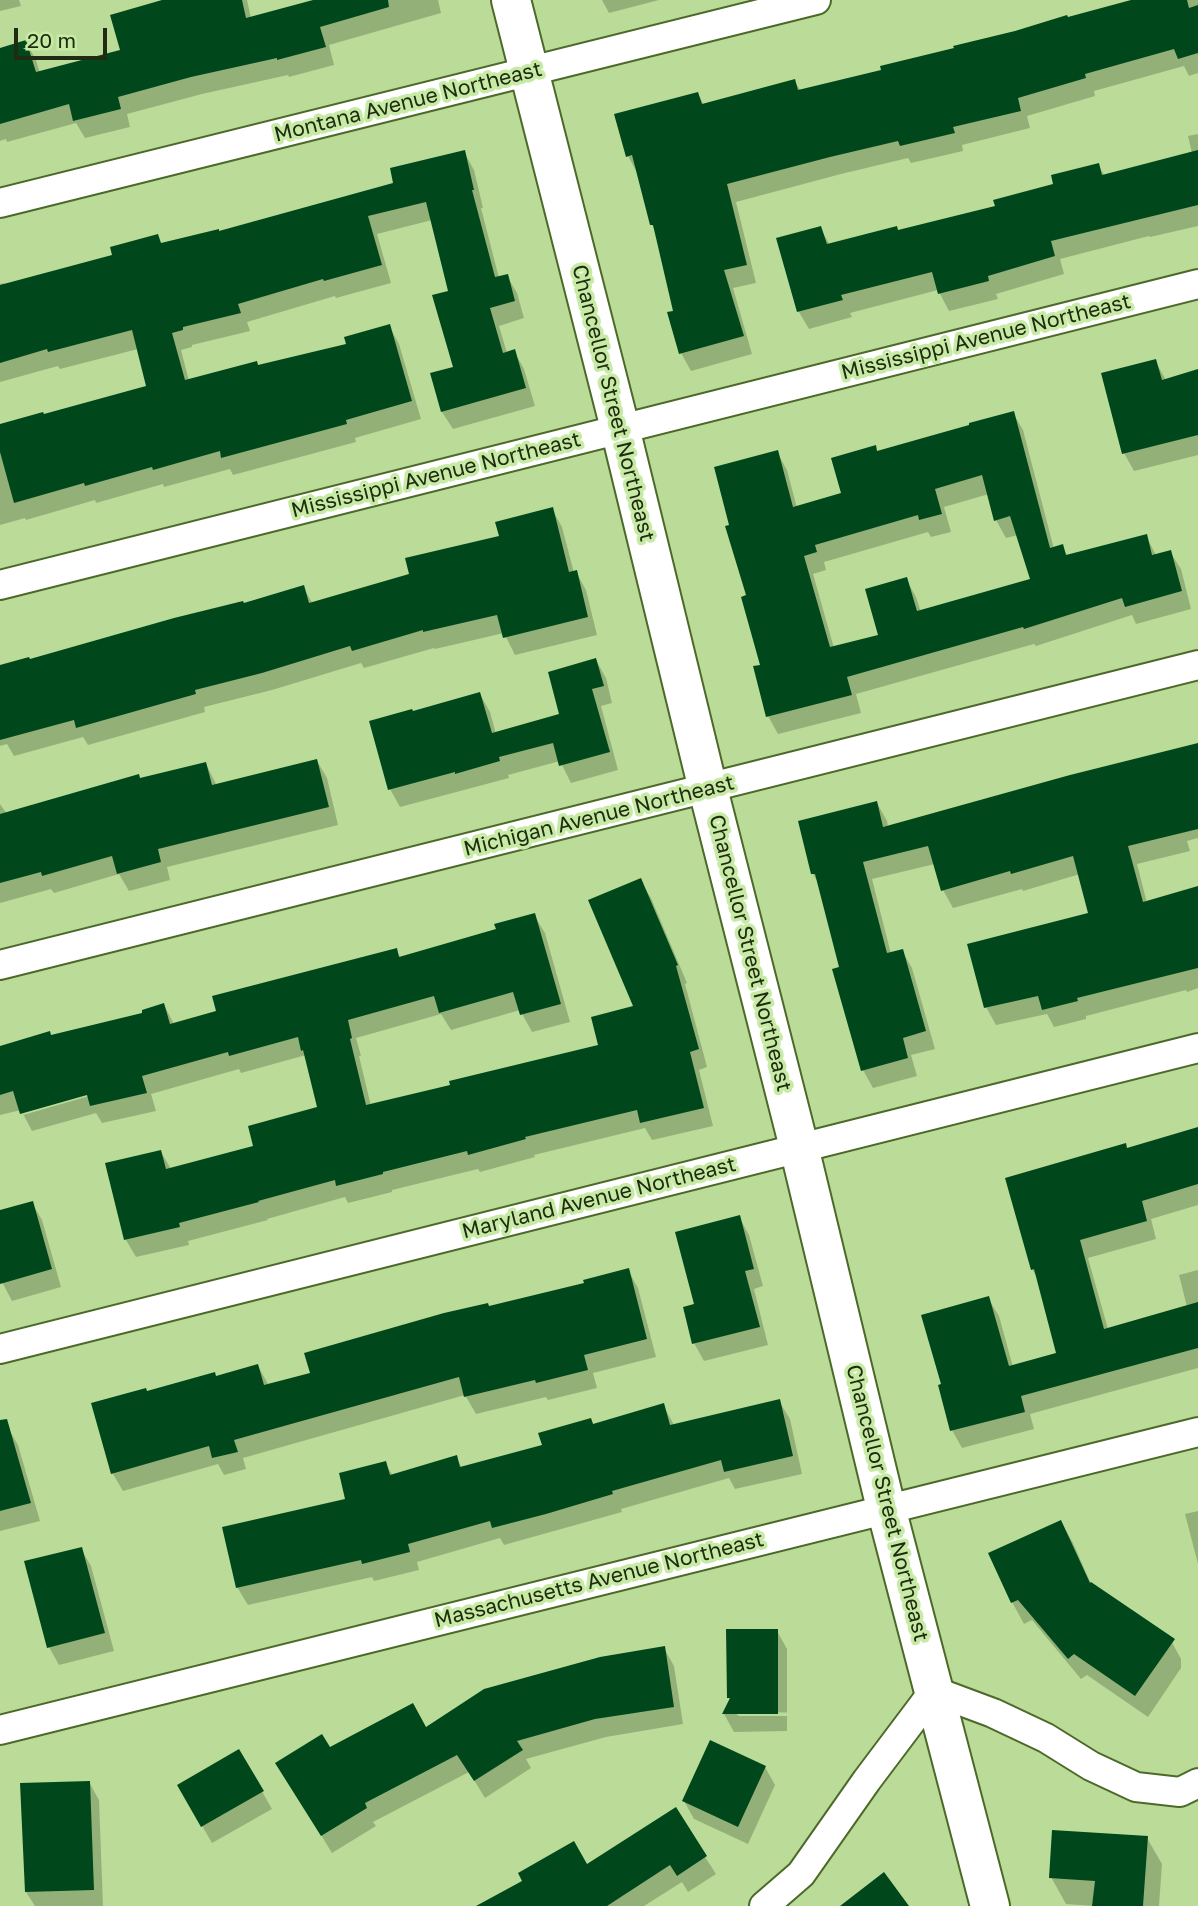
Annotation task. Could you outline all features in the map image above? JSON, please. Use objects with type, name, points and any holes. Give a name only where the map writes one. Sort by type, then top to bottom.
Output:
[{"type":"street","name":"Chancellor Street Northeast","points":[[511,0],[799,1147],[886,1508],[990,1906]]},
{"type":"street","name":"Montana Avenue Northeast","points":[[0,203],[816,0]]},
{"type":"street","name":"Mississippi Avenue Northeast","points":[[0,585],[1198,284]]},
{"type":"street","name":"Michigan Avenue Northeast","points":[[0,965],[1198,665]]},
{"type":"street","name":"Maryland Avenue Northeast","points":[[0,1349],[1198,1048]]},
{"type":"street","name":"Massachusetts Avenue Northeast","points":[[0,1730],[1198,1432]]},
{"type":"street","points":[[764,1906],[801,1874],[934,1691],[1025,1728],[1091,1766],[1136,1787],[1180,1792],[1198,1783]]},
{"type":"building","points":[[162,0],[242,0],[246,18],[313,0],[388,0],[389,7],[320,27],[326,47],[191,77],[118,97],[121,109],[73,121],[69,104],[0,124],[0,48],[26,40],[36,72],[120,50],[110,15]]},
{"type":"building","points":[[1131,0],[1187,0],[1189,8],[1198,5],[1198,53],[1178,59],[1174,49],[1085,74],[1086,78],[1018,98],[1021,111],[953,127],[955,133],[900,146],[898,141],[727,184],[747,265],[724,270],[744,336],[679,354],[667,312],[673,311],[653,225],[650,225],[632,155],[626,157],[614,114],[698,92],[702,104],[795,79],[798,90],[881,70],[880,66]]},
{"type":"building","points":[[465,150],[472,190],[495,277],[508,274],[515,301],[490,308],[503,353],[515,349],[526,388],[441,412],[430,373],[453,367],[432,295],[448,291],[426,202],[368,216],[382,265],[238,304],[241,313],[183,327],[183,330],[172,333],[185,380],[257,361],[258,365],[346,344],[344,337],[390,324],[412,401],[346,420],[347,424],[221,458],[220,451],[85,486],[84,483],[14,503],[0,452],[0,424],[146,386],[132,330],[48,352],[47,349],[0,363],[0,285],[112,255],[110,247],[158,234],[161,243],[219,231],[393,183],[390,168]]},
{"type":"building","points":[[1198,150],[1198,205],[1051,241],[1055,256],[988,276],[989,281],[938,294],[932,272],[841,295],[843,300],[797,312],[776,238],[821,226],[827,244],[897,226],[898,230],[995,206],[993,200],[1053,184],[1051,175],[1099,163],[1102,175]]},
{"type":"building","points":[[1156,359],[1162,380],[1198,369],[1198,435],[1122,454],[1101,373]]},
{"type":"building","points":[[1014,411],[1050,548],[1063,544],[1066,555],[1147,534],[1152,555],[1171,550],[1182,591],[1125,607],[1122,598],[1024,629],[1023,627],[847,677],[852,695],[766,717],[753,666],[760,665],[741,597],[746,595],[725,526],[729,525],[714,467],[778,450],[793,507],[841,493],[831,458],[876,445],[877,451]],"holes":[[[982,475],[994,521],[1010,516],[1030,579],[917,611],[907,577],[865,589],[878,635],[830,647],[804,556],[817,552],[815,545],[918,515],[919,520],[942,514],[935,489]]]},
{"type":"building","points":[[553,507],[569,572],[577,570],[588,617],[503,638],[497,615],[423,630],[352,651],[350,646],[195,690],[196,694],[76,728],[74,720],[0,740],[0,665],[174,618],[243,601],[244,603],[304,585],[309,603],[409,574],[405,558],[499,536],[495,522]]},
{"type":"building","points":[[596,658],[604,686],[592,689],[610,752],[559,766],[553,743],[499,757],[500,761],[455,774],[388,790],[369,721],[480,692],[492,733],[559,714],[548,672]]},
{"type":"building","points":[[1198,743],[1198,829],[1128,846],[1143,902],[1198,886],[1198,968],[1077,998],[1078,1001],[1042,1010],[1038,996],[984,1008],[967,944],[1088,913],[1073,856],[941,891],[928,846],[863,862],[887,953],[903,949],[926,1031],[903,1038],[908,1058],[861,1071],[832,969],[839,967],[798,821],[877,801],[883,827]]},
{"type":"building","points":[[317,759],[329,807],[158,849],[161,862],[117,874],[112,856],[42,876],[41,872],[0,883],[0,814],[139,774],[140,778],[206,762],[212,785]]},
{"type":"building","points":[[641,878],[678,965],[676,966],[699,1049],[690,1052],[704,1108],[640,1123],[637,1110],[525,1137],[526,1139],[468,1155],[467,1151],[336,1186],[335,1180],[179,1223],[180,1227],[124,1240],[105,1163],[161,1150],[166,1169],[253,1146],[248,1126],[317,1107],[298,1037],[229,1056],[228,1052],[142,1076],[147,1093],[90,1106],[87,1095],[20,1114],[13,1091],[0,1095],[0,1046],[50,1031],[51,1035],[142,1013],[142,1010],[164,1003],[170,1024],[216,1011],[212,996],[397,948],[399,957],[496,929],[494,924],[535,913],[561,1004],[520,1015],[513,992],[439,1013],[434,996],[348,1020],[366,1105],[450,1085],[449,1081],[598,1045],[591,1017],[633,1006],[588,900]]},
{"type":"building","points":[[1198,1127],[1198,1184],[1142,1201],[1147,1221],[1080,1240],[1104,1329],[1198,1302],[1198,1348],[1021,1396],[1025,1412],[950,1431],[938,1385],[941,1384],[921,1315],[989,1296],[1009,1366],[1056,1353],[1034,1269],[1031,1270],[1005,1178],[1126,1143],[1127,1148]]},
{"type":"building","points":[[33,1201],[52,1269],[0,1284],[0,1210]]},
{"type":"building","points":[[740,1215],[754,1269],[745,1271],[760,1327],[692,1344],[683,1307],[694,1304],[675,1232]]},
{"type":"building","points":[[629,1268],[647,1339],[584,1355],[588,1370],[464,1397],[459,1377],[234,1440],[238,1452],[212,1458],[209,1446],[111,1474],[91,1403],[215,1372],[216,1376],[258,1364],[264,1385],[310,1373],[304,1353],[444,1313],[488,1303],[489,1306],[584,1283],[583,1280]]},
{"type":"building","points":[[780,1399],[793,1456],[724,1472],[721,1460],[612,1491],[613,1494],[546,1514],[492,1528],[490,1521],[408,1544],[410,1552],[236,1588],[222,1527],[345,1499],[339,1473],[386,1461],[390,1475],[457,1455],[460,1467],[542,1445],[538,1433],[591,1418],[593,1424],[664,1403],[670,1425]]},
{"type":"building","points":[[7,1419],[31,1503],[0,1511],[0,1420]]},
{"type":"building","points":[[1061,1520],[1090,1583],[1175,1639],[1135,1696],[1074,1654],[1068,1659],[1018,1600],[1011,1603],[988,1553]]},
{"type":"building","points":[[82,1547],[105,1633],[47,1648],[24,1561]]},
{"type":"building","points":[[726,1629],[778,1629],[778,1714],[722,1714],[730,1698],[727,1698]]},
{"type":"building","points":[[665,1646],[674,1707],[595,1719],[517,1741],[523,1750],[474,1781],[457,1755],[365,1803],[367,1808],[321,1836],[275,1763],[322,1734],[330,1747],[413,1703],[426,1727],[484,1689],[600,1657]]},
{"type":"building","points":[[710,1740],[766,1766],[738,1827],[682,1801]]},
{"type":"building","points":[[239,1749],[264,1791],[201,1827],[177,1785]]},
{"type":"building","points":[[90,1781],[94,1890],[25,1892],[20,1783]]},
{"type":"building","points":[[676,1807],[707,1856],[677,1876],[670,1865],[607,1906],[476,1906],[522,1881],[518,1873],[574,1841],[587,1864]]},
{"type":"building","points":[[1052,1830],[1148,1836],[1143,1906],[1092,1906],[1095,1881],[1049,1878]]},
{"type":"building","points":[[884,1872],[909,1906],[840,1906]]}]
